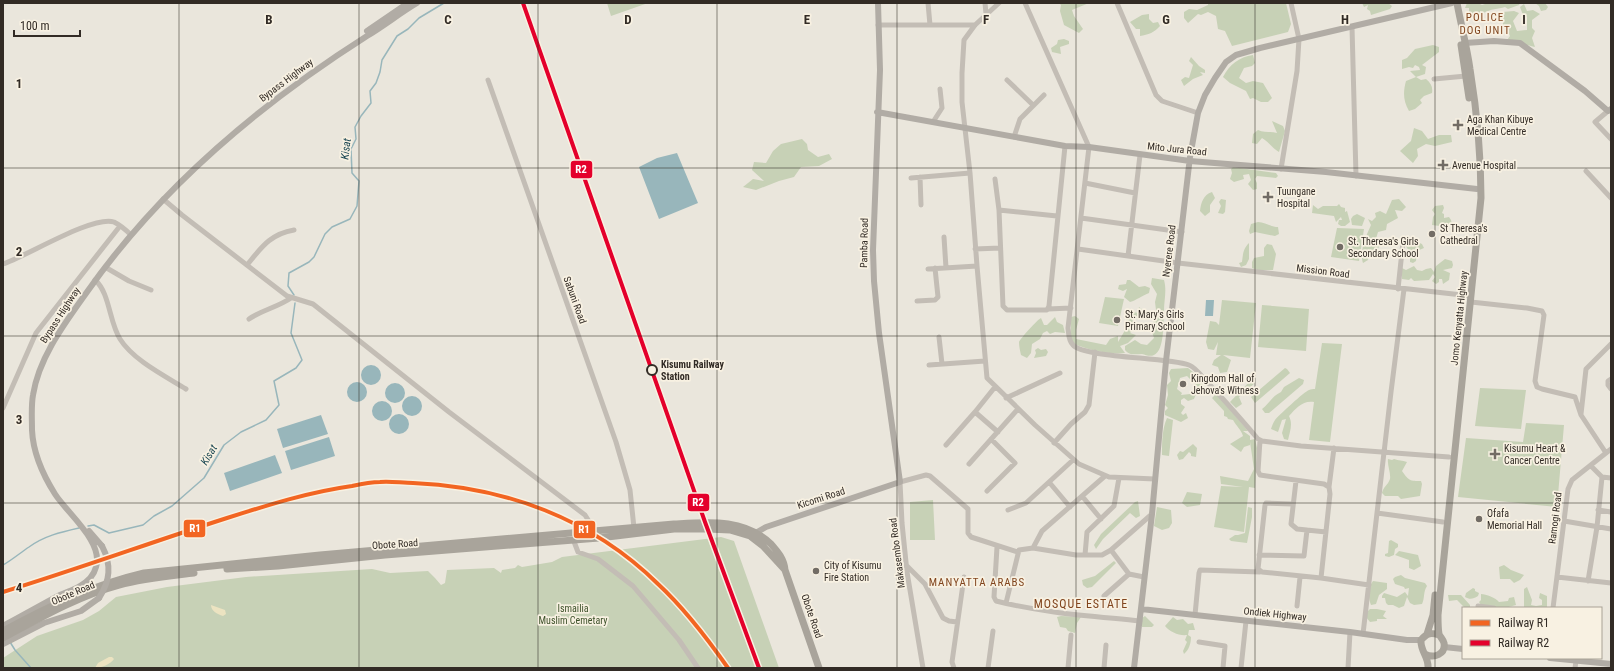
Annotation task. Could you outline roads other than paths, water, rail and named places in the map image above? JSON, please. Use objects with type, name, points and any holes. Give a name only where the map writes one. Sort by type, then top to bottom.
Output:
[{"type":"highway","name":"Jomo Kenyatta Highway","points":[[1421,643],[1427,634],[1433,615],[1439,569],[1449,457],[1481,198],[1481,154],[1470,68],[1454,3]]},
{"type":"highway","name":"Jomo Kenyatta Highway","points":[[1444,645],[1439,635],[1438,615],[1469,298],[1478,155],[1454,3]]},
{"type":"highway","name":"Obote Road","points":[[3,631],[79,593],[117,580],[144,573],[320,555],[597,535],[705,522],[731,524],[753,534],[775,549],[784,562],[785,570],[819,668]]},
{"type":"highway","name":"Obote Road","points":[[3,638],[90,595],[119,585],[160,577],[385,555],[572,539],[634,528],[674,526],[753,534]]},
{"type":"highway","points":[[1427,634],[1434,633],[1439,635]]},
{"type":"highway","points":[[1421,643],[1428,668]]},
{"type":"highway","points":[[1425,654],[1434,656],[1440,653],[1444,645]]},
{"type":"highway","points":[[1432,668],[1434,656]]},
{"type":"main road","name":"Bypass Highway","points":[[342,51],[352,42],[408,3]]},
{"type":"main road","name":"Bypass Highway","points":[[34,438],[32,424],[33,396],[42,366],[64,326],[95,280],[131,234],[190,172],[242,126],[320,66],[417,3]]},
{"type":"main road","name":"Pamba Road","points":[[878,3],[880,70],[877,112],[873,250],[874,281],[882,356],[900,482]]},
{"type":"main road","name":"Nyerere Road","points":[[1134,668],[1152,514],[1166,361],[1190,161],[1198,113],[1205,95],[1226,62],[1236,55],[1260,48],[1454,3]]},
{"type":"main road","points":[[1465,43],[1494,41],[1520,43],[1609,110]]},
{"type":"main road","name":"Mito Jura Road","points":[[877,112],[1065,146],[1089,147],[1190,161],[1477,189]]},
{"type":"main road","points":[[3,626],[62,594],[79,587],[88,580],[96,567],[98,558],[96,549],[85,531],[52,490],[41,467],[34,438]]},
{"type":"main road","points":[[3,644],[44,623],[81,611],[91,605],[99,598],[108,580],[109,570],[105,553],[98,540],[62,499],[54,486],[34,438]]},
{"type":"main road","name":"Kicomi Road","points":[[753,534],[766,526],[900,482]]},
{"type":"main road","name":"Ondiek Highway","points":[[1141,609],[1350,632],[1421,643]]},
{"type":"main road","points":[[1444,645],[1462,649]]},
{"type":"main road","points":[[1559,659],[1611,664]]},
{"type":"street","points":[[928,3],[930,25]]},
{"type":"street","points":[[985,3],[986,14]]},
{"type":"street","points":[[999,3],[975,25],[963,44],[962,102],[970,172],[975,250],[987,378],[1006,398],[1073,460],[1105,476],[1155,479]]},
{"type":"street","points":[[1025,3],[1089,147],[1068,328],[1071,344],[1076,348],[1095,352],[1166,361],[1192,367],[1220,395],[1260,440],[1301,446],[1449,457]]},
{"type":"street","points":[[1118,3],[1156,95],[1162,101],[1198,113]]},
{"type":"street","points":[[1281,169],[1297,71],[1299,39],[1291,3]]},
{"type":"street","points":[[878,24],[975,25]]},
{"type":"street","points":[[1352,27],[1356,176]]},
{"type":"street","points":[[1434,79],[1466,76]]},
{"type":"street","name":"Sabuni Road","points":[[488,80],[616,442],[630,490],[634,528]]},
{"type":"street","points":[[1007,80],[1033,105]]},
{"type":"street","points":[[933,122],[942,108],[940,89]]},
{"type":"street","points":[[1014,137],[1019,120],[1044,95]]},
{"type":"street","points":[[1609,110],[1595,122],[1611,139]]},
{"type":"street","points":[[1048,309],[1065,146]]},
{"type":"street","points":[[1128,256],[1140,155]]},
{"type":"street","points":[[1586,171],[1611,198]]},
{"type":"street","points":[[911,178],[970,172]]},
{"type":"street","points":[[920,177],[921,205]]},
{"type":"street","points":[[995,179],[999,210],[1002,306],[1007,310],[1044,311],[1048,309],[1071,308]]},
{"type":"street","points":[[1085,183],[1135,193]]},
{"type":"street","points":[[163,199],[291,298],[313,304],[449,412],[585,514],[597,535]]},
{"type":"street","points":[[999,210],[1057,216]]},
{"type":"street","points":[[1081,218],[1182,232]]},
{"type":"street","points":[[3,263],[17,259],[80,228],[108,221],[114,222],[131,234]]},
{"type":"street","name":"Bypass Highway","points":[[3,408],[36,333],[120,226]]},
{"type":"street","points":[[247,265],[272,238],[280,233],[294,230]]},
{"type":"street","points":[[944,237],[946,268]]},
{"type":"street","points":[[1398,289],[1403,242]]},
{"type":"street","points":[[975,250],[1000,248]]},
{"type":"street","name":"Mission Road","points":[[1078,249],[1178,264],[1404,289],[1469,298],[1542,311],[1544,316],[1535,381],[1537,386],[1542,389],[1575,398],[1581,415]]},
{"type":"street","points":[[928,269],[977,266]]},
{"type":"street","points":[[105,267],[129,281],[151,290]]},
{"type":"street","points":[[917,301],[935,300],[938,297],[935,268]]},
{"type":"street","points":[[95,280],[103,290],[111,320],[124,343],[148,365],[186,389]]},
{"type":"street","points":[[1363,634],[1404,289]]},
{"type":"street","points":[[249,319],[291,298]]},
{"type":"street","points":[[939,337],[942,364]]},
{"type":"street","points":[[1606,453],[1581,415],[1585,369],[1611,344]]},
{"type":"street","points":[[1054,443],[1071,424],[1085,412],[1088,405],[1095,352]]},
{"type":"street","points":[[929,365],[985,361]]},
{"type":"street","points":[[1006,398],[1060,373]]},
{"type":"street","points":[[1611,378],[1608,381],[1608,385],[1611,389]]},
{"type":"street","points":[[946,446],[995,387]]},
{"type":"street","points":[[970,464],[1018,409]]},
{"type":"street","points":[[975,412],[998,432]]},
{"type":"street","points":[[987,492],[1015,463],[991,440]]},
{"type":"street","points":[[1260,440],[1258,474],[1266,477],[1324,484],[1329,487]]},
{"type":"street","points":[[1321,578],[1334,448]]},
{"type":"street","name":"Ramogi Road","points":[[1553,607],[1569,485],[1572,480],[1591,466],[1611,448]]},
{"type":"street","points":[[1008,510],[1026,503],[1073,460]]},
{"type":"street","points":[[1591,466],[1602,477],[1611,478]]},
{"type":"street","points":[[900,482],[926,475],[930,476],[968,509],[968,533],[971,537],[1018,552]]},
{"type":"street","points":[[1033,548],[1042,531],[1105,476]]},
{"type":"street","points":[[1588,581],[1597,528],[1602,477]]},
{"type":"street","points":[[1085,555],[1087,532],[1114,506],[1119,478]]},
{"type":"street","points":[[1296,481],[1292,504],[1291,524],[1297,529],[1326,532]]},
{"type":"street","name":"Makasembo Road","points":[[900,482],[906,566],[923,668]]},
{"type":"street","points":[[1050,482],[1070,507]]},
{"type":"street","points":[[1082,496],[1101,519]]},
{"type":"street","points":[[1260,572],[1258,569],[1259,555],[1266,503],[1292,504]]},
{"type":"street","points":[[1598,510],[1611,512]]},
{"type":"street","points":[[1377,513],[1443,522]]},
{"type":"street","points":[[1006,603],[1020,549],[1033,548],[1085,555],[1102,555],[1111,550],[1152,514]]},
{"type":"street","points":[[1564,521],[1597,528],[1611,529]]},
{"type":"street","points":[[1259,555],[1304,556],[1307,530]]},
{"type":"street","points":[[572,539],[578,552],[598,559],[633,586],[679,640],[698,668]]},
{"type":"street","points":[[997,546],[994,597],[996,601],[1060,613],[1140,621]]},
{"type":"street","points":[[1111,550],[1129,574],[1144,577]]},
{"type":"street","points":[[906,566],[925,584],[943,618],[949,621],[957,622]]},
{"type":"street","points":[[1195,615],[1200,570],[1260,572],[1321,578],[1369,585]]},
{"type":"street","points":[[1104,596],[1129,574]]},
{"type":"street","points":[[954,668],[952,662],[964,577]]},
{"type":"street","points":[[1297,606],[1300,577]]},
{"type":"street","points":[[1558,577],[1611,583]]},
{"type":"street","points":[[1478,606],[1486,607]]},
{"type":"street","points":[[1241,668],[1246,621]]},
{"type":"street","points":[[988,668],[993,631]]},
{"type":"street","points":[[1348,668],[1350,632]]},
{"type":"street","points":[[1068,668],[1072,635]]},
{"type":"street","points":[[1199,642],[1225,646],[1223,668]]},
{"type":"street","points":[[1104,668],[1106,645]]},
{"type":"street","points":[[1575,668],[1576,661]]},
{"type":"water","points":[[677,153],[698,203],[659,219],[639,167],[657,158]]},
{"type":"water","points":[[1206,300],[1214,300],[1213,316],[1205,316]]},
{"type":"water","points":[[371,365],[378,368],[381,375],[378,382],[371,385],[364,382],[361,375],[364,368]]},
{"type":"water","points":[[357,382],[364,385],[367,392],[364,399],[357,402],[350,399],[347,392],[350,385]]},
{"type":"water","points":[[395,383],[402,386],[405,393],[402,400],[395,403],[388,400],[385,393],[388,386]]},
{"type":"water","points":[[412,396],[419,399],[422,406],[419,413],[412,416],[405,413],[402,406],[405,399]]},
{"type":"water","points":[[382,401],[389,404],[392,411],[389,418],[382,421],[375,418],[372,411],[375,404]]},
{"type":"water","points":[[399,414],[406,417],[409,424],[406,431],[399,434],[392,431],[389,424],[392,417]]},
{"type":"water","points":[[321,415],[328,434],[283,448],[277,429]]},
{"type":"water","points":[[329,437],[335,456],[291,470],[285,451]]},
{"type":"water","points":[[275,455],[282,473],[230,491],[224,473]]},
{"type":"waterway","name":"Kisat","points":[[294,295],[288,286],[289,273],[309,262],[314,257],[325,234],[332,227],[350,219],[357,206],[359,181],[352,173],[351,149],[356,139],[355,127],[371,103],[370,91],[376,83],[382,60],[397,36],[408,29],[419,18],[444,3]]},
{"type":"waterway","name":"Kisat","points":[[88,526],[94,525],[109,533],[143,525],[154,516],[172,506],[204,478],[224,445],[241,432],[266,420],[279,405],[274,381],[296,368],[302,360],[291,333],[295,303]]},
{"type":"waterway","name":"Kisat","points":[[3,565],[35,543],[47,537],[79,528]]},
{"type":"waterway","name":"Kisat","points":[[10,642],[31,668]]},
{"type":"rail line","name":"R2","points":[[523,3],[705,522],[759,668]]},
{"type":"rail line","name":"R1","points":[[3,592],[227,518],[304,495],[377,482],[447,486],[481,491],[513,499],[545,510],[575,524],[604,541],[632,561],[677,603],[728,668]]},
{"type":"place","name":"Aga Khan Kibuye Medical Centre","points":[[1458,125]]},
{"type":"place","name":"Avenue Hospital","points":[[1443,165]]},
{"type":"place","name":"Tuungane Hospital","points":[[1268,197]]},
{"type":"place","name":"St Theresa's Cathedral","points":[[1432,234]]},
{"type":"place","name":"St. Theresa's Girls Secondary School","points":[[1340,247]]},
{"type":"place","name":"St. Mary's Girls Primary School","points":[[1117,320]]},
{"type":"place","name":"Kisumu Railway Station","points":[[652,370]]},
{"type":"place","name":"Kingdom Hall of Jehova's Witness","points":[[1183,384]]},
{"type":"place","name":"Kisumu Heart & Cancer Centre","points":[[1495,454]]},
{"type":"place","name":"Ofafa Memorial Hall","points":[[1479,519]]},
{"type":"place","name":"City of Kisumu Fire Station","points":[[816,571]]},
{"type":"district","name":"POLICE DOG UNIT","points":[[1485,23]]},
{"type":"district","name":"MANYATTA ARABS","points":[[977,582]]},
{"type":"district","name":"MOSQUE ESTATE","points":[[1081,604]]},
{"type":"park label","name":"Ismailia Muslim Cemetary","points":[[573,614]]}]
